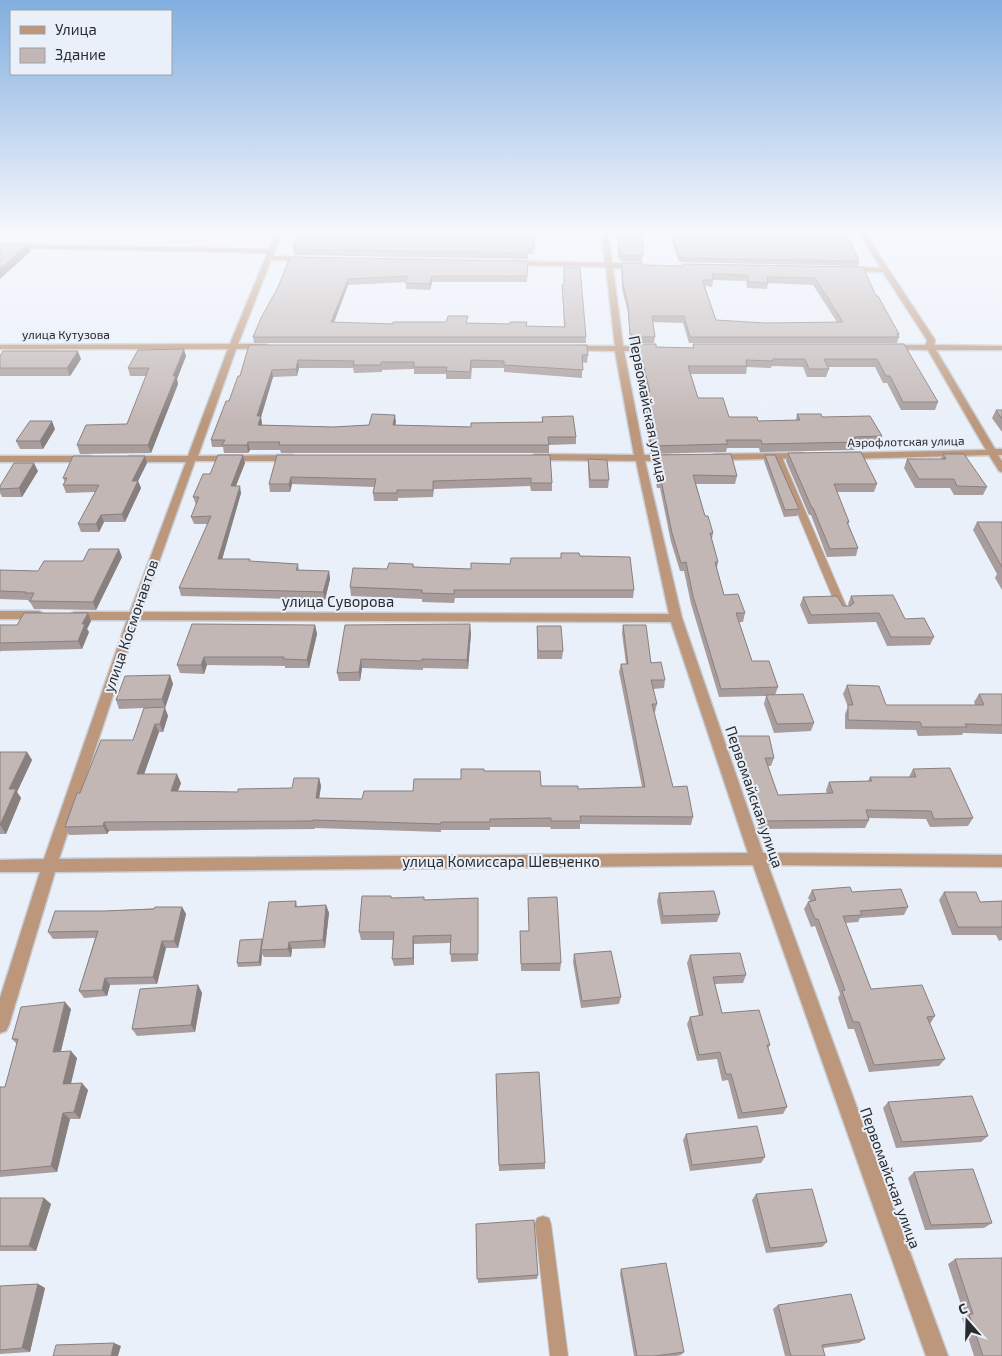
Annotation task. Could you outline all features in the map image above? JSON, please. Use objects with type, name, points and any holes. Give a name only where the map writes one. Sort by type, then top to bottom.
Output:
[{"type":"street","name":"улица Космонавтов","points":[[0,1025],[48,866],[134,616],[233,346],[254,295]]},
{"type":"street","name":"Первомайская улица","points":[[613,295],[619,349],[640,458],[676,618],[758,860],[937,1356]]},
{"type":"street","points":[[902,295],[931,340],[930,347],[997,452],[1002,469]]},
{"type":"street","name":"улица Кутузова","points":[[0,347],[273,346]]},
{"type":"street","points":[[881,347],[1002,348]]},
{"type":"street","points":[[560,348],[658,348]]},
{"type":"street","name":"Аэрофлотская улица","points":[[836,456],[997,452]]},
{"type":"street","points":[[709,458],[817,456]]},
{"type":"street","points":[[523,457],[680,458]]},
{"type":"street","points":[[115,459],[299,458]]},
{"type":"street","points":[[0,459],[96,459]]},
{"type":"street","name":"улица Суворова","points":[[0,615],[676,618]]},
{"type":"street","name":"улица Комиссара Шевченко","points":[[0,866],[758,860],[1002,861]]},
{"type":"lane","points":[[778,457],[844,611]]},
{"type":"lane","points":[[542,1224],[559,1356]]},
{"type":"building","points":[[273,295],[342,295],[331,322],[393,324],[393,322],[446,322],[448,316],[468,316],[466,323],[510,324],[510,322],[527,322],[526,326],[565,327],[563,295],[582,295],[586,337],[253,337]]},
{"type":"building","points":[[626,295],[707,295],[716,320],[765,323],[843,322],[826,295],[876,295],[878,296],[899,337],[690,337],[684,316],[652,316],[655,337],[634,337],[630,334]]},
{"type":"building","points":[[635,344],[656,344],[656,347],[694,348],[693,344],[904,344],[938,402],[903,402],[890,376],[886,376],[877,359],[824,359],[829,369],[809,369],[805,359],[746,360],[747,366],[688,366],[698,398],[723,398],[729,417],[757,417],[758,421],[800,420],[797,414],[821,414],[822,417],[870,416],[882,436],[854,437],[857,442],[762,444],[761,440],[726,440],[728,444],[651,446],[645,392],[650,392],[642,359],[637,359]]},
{"type":"building","points":[[249,345],[587,345],[588,355],[582,355],[583,370],[504,365],[504,361],[471,360],[470,372],[446,371],[447,367],[414,367],[414,362],[381,362],[381,365],[353,365],[354,361],[298,360],[296,369],[272,370],[257,416],[261,416],[258,425],[333,427],[369,425],[372,414],[395,415],[393,425],[471,427],[471,423],[543,422],[542,417],[573,416],[576,437],[548,437],[549,445],[279,445],[280,442],[248,442],[247,445],[222,445],[225,440],[211,440],[226,401],[229,401],[238,376],[240,376]]},
{"type":"building","points":[[184,349],[173,376],[176,376],[148,445],[77,445],[86,425],[127,424],[149,368],[128,368],[138,350]]},
{"type":"building","points":[[3,351],[78,351],[67,368],[0,368],[0,356]]},
{"type":"building","points":[[996,410],[1002,410],[1002,419]]},
{"type":"building","points":[[30,421],[52,421],[40,441],[16,441]]},
{"type":"building","points":[[861,452],[877,484],[834,484],[858,548],[830,549],[788,453]]},
{"type":"building","points":[[731,454],[737,476],[693,475],[705,516],[708,516],[713,533],[710,533],[718,562],[715,562],[724,595],[738,594],[745,613],[736,613],[752,661],[769,661],[778,687],[721,689],[693,596],[686,562],[681,563],[672,533],[661,480],[658,480],[653,455]]},
{"type":"building","points":[[943,454],[964,454],[987,487],[957,486],[954,479],[919,479],[907,459],[946,459]]},
{"type":"building","points":[[218,455],[243,455],[231,486],[240,486],[218,559],[250,559],[249,561],[298,564],[296,570],[329,571],[323,592],[179,588],[211,516],[191,517],[199,497],[193,497],[203,474],[210,474]]},
{"type":"building","points":[[277,455],[550,455],[552,483],[531,483],[531,478],[433,481],[433,490],[397,490],[397,493],[373,493],[376,479],[291,477],[289,484],[269,484]]},
{"type":"building","points":[[765,455],[775,455],[799,509],[785,510]]},
{"type":"building","points":[[73,456],[145,456],[132,481],[138,481],[122,514],[101,515],[96,524],[78,524],[99,485],[63,485],[67,478],[63,478]]},
{"type":"building","points":[[588,459],[607,460],[609,480],[590,480]]},
{"type":"building","points":[[14,463],[34,463],[19,488],[0,489],[0,486]]},
{"type":"building","points":[[977,522],[1002,522],[1002,567]]},
{"type":"building","points":[[89,549],[119,549],[93,602],[30,601],[34,593],[0,591],[0,570],[38,571],[44,561],[83,561]]},
{"type":"building","points":[[561,553],[579,553],[580,556],[630,557],[634,590],[454,590],[454,594],[422,593],[422,590],[350,587],[353,568],[387,569],[389,563],[413,564],[413,567],[471,569],[471,563],[510,564],[511,558],[561,558]]},
{"type":"building","points":[[893,595],[905,619],[924,618],[934,637],[891,637],[879,613],[811,615],[803,597],[837,596],[843,606],[850,606],[854,603],[851,596]]},
{"type":"building","points":[[24,613],[88,613],[82,624],[85,624],[78,641],[0,643],[0,625],[17,625]]},
{"type":"building","points":[[192,624],[315,625],[307,660],[283,659],[284,657],[204,657],[201,665],[177,665]]},
{"type":"building","points":[[470,624],[467,660],[361,659],[359,672],[337,673],[345,625]]},
{"type":"building","points":[[623,625],[646,625],[651,663],[661,662],[665,680],[651,680],[657,704],[652,704],[673,787],[687,786],[693,817],[580,816],[581,821],[551,821],[551,818],[490,819],[490,822],[441,822],[441,824],[313,820],[104,822],[103,826],[65,827],[77,793],[80,793],[101,740],[133,740],[144,708],[165,707],[160,724],[155,724],[137,774],[177,774],[171,791],[238,792],[238,789],[292,788],[294,778],[319,778],[316,798],[362,799],[364,791],[413,791],[414,779],[461,779],[461,769],[540,771],[541,786],[578,786],[578,789],[645,787],[621,664],[628,664]]},
{"type":"building","points":[[537,626],[561,626],[563,651],[538,651]]},
{"type":"building","points":[[170,675],[162,699],[116,700],[125,676]]},
{"type":"building","points":[[847,685],[879,686],[886,705],[984,705],[979,694],[1002,694],[1002,725],[965,724],[967,727],[922,727],[920,722],[848,720],[848,705],[853,705]]},
{"type":"building","points":[[803,694],[814,723],[777,724],[766,695]]},
{"type":"building","points":[[735,736],[769,736],[774,758],[765,758],[778,795],[833,793],[829,782],[872,781],[870,777],[916,777],[913,769],[950,768],[973,818],[934,819],[931,811],[866,810],[869,820],[760,821],[751,785],[749,786]]},
{"type":"building","points":[[0,752],[27,752],[9,789],[16,789],[0,825]]},
{"type":"building","points":[[850,887],[852,892],[901,889],[908,907],[860,911],[862,915],[843,916],[871,989],[922,985],[935,1016],[927,1017],[945,1059],[874,1065],[859,1022],[853,1022],[842,991],[845,990],[818,919],[815,919],[808,902],[816,900],[812,890]]},
{"type":"building","points":[[714,891],[720,914],[663,916],[659,893]]},
{"type":"building","points":[[944,892],[976,892],[980,902],[1002,901],[1002,927],[958,927]]},
{"type":"building","points":[[362,896],[391,896],[391,898],[424,897],[424,900],[478,898],[478,954],[450,954],[451,935],[413,936],[413,958],[392,959],[394,932],[359,932]]},
{"type":"building","points":[[557,897],[561,963],[521,964],[520,931],[529,931],[528,898]]},
{"type":"building","points":[[296,901],[295,907],[326,905],[323,940],[289,942],[288,949],[261,950],[269,902]]},
{"type":"building","points":[[155,907],[182,907],[174,941],[162,941],[153,977],[105,978],[102,990],[79,991],[98,931],[48,932],[55,911],[154,909]]},
{"type":"building","points":[[262,939],[259,962],[237,963],[240,940]]},
{"type":"building","points":[[611,951],[621,997],[582,1001],[574,954]]},
{"type":"building","points":[[740,953],[746,975],[713,977],[722,1013],[759,1010],[770,1045],[767,1045],[787,1107],[742,1113],[731,1074],[726,1074],[720,1052],[699,1055],[690,1017],[703,1015],[690,955]]},
{"type":"building","points":[[198,985],[191,1025],[132,1029],[140,989]]},
{"type":"building","points":[[65,1002],[53,1052],[71,1051],[63,1084],[82,1083],[74,1112],[63,1113],[51,1166],[0,1171],[0,1087],[5,1087],[18,1039],[12,1039],[21,1007]]},
{"type":"building","points":[[539,1072],[545,1163],[499,1165],[496,1074]]},
{"type":"building","points":[[972,1096],[988,1136],[902,1142],[888,1102]]},
{"type":"building","points":[[757,1126],[765,1157],[692,1165],[686,1134]]},
{"type":"building","points":[[973,1169],[992,1223],[931,1225],[914,1172]]},
{"type":"building","points":[[812,1189],[827,1242],[770,1248],[756,1194]]},
{"type":"building","points":[[0,1198],[44,1198],[29,1246],[0,1246]]},
{"type":"building","points":[[534,1220],[538,1275],[477,1279],[476,1224]]},
{"type":"building","points":[[1002,1258],[1002,1356],[983,1356],[969,1314],[973,1314],[955,1259]]},
{"type":"building","points":[[666,1263],[684,1352],[655,1356],[637,1356],[621,1269]]},
{"type":"building","points":[[38,1284],[22,1348],[0,1350],[0,1286]]},
{"type":"building","points":[[851,1294],[865,1339],[822,1345],[825,1356],[791,1356],[778,1305]]},
{"type":"building","points":[[114,1343],[111,1356],[53,1356],[56,1345]]}]
